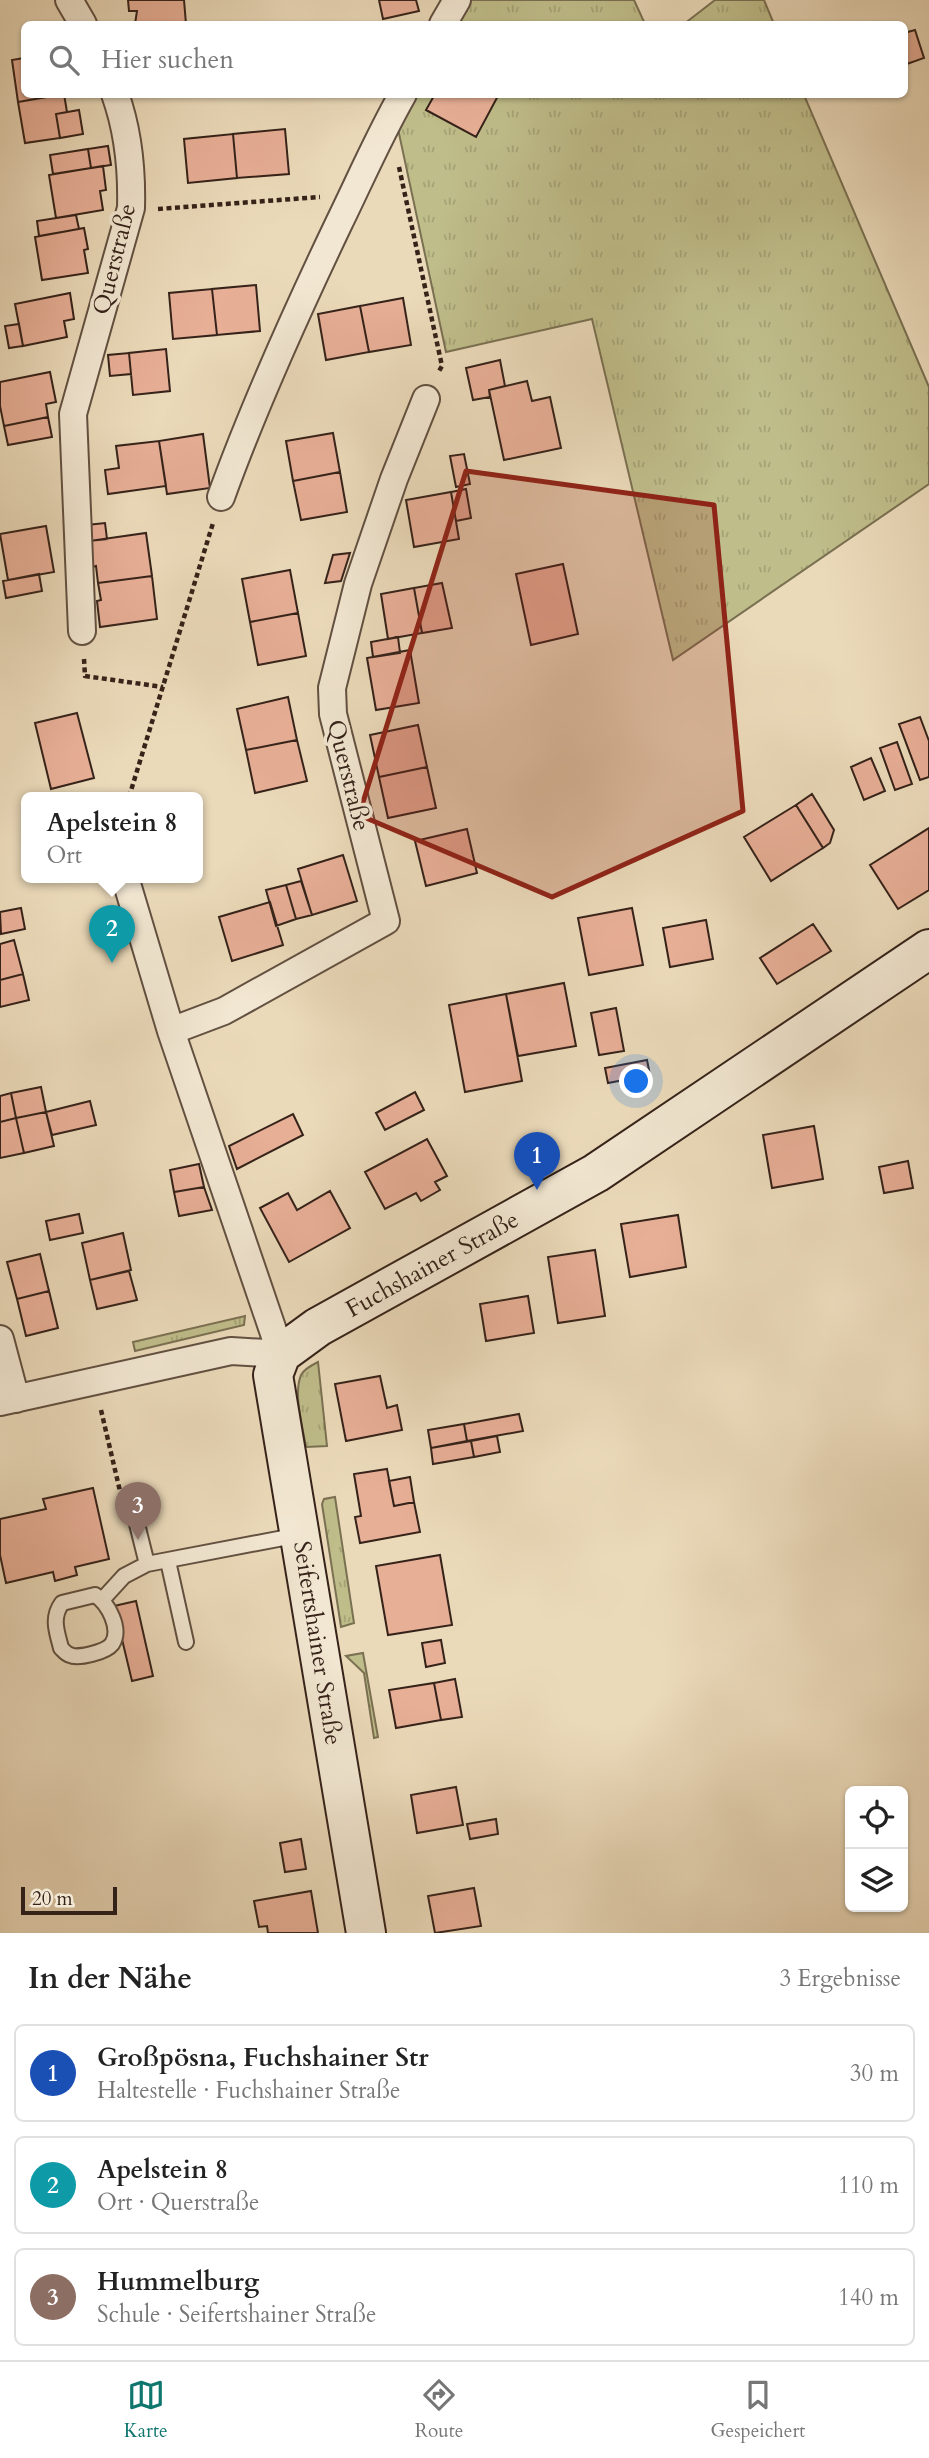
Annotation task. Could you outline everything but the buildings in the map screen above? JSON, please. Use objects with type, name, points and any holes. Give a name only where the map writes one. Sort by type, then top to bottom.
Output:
[{"type":"street","points":[[69,0],[81,21]]},
{"type":"street","points":[[445,21],[457,0]]},
{"type":"street","name":"Querstraße","points":[[82,631],[73,414],[131,208],[126,140],[116,98]]},
{"type":"street","points":[[221,497],[246,426],[286,334],[378,138],[401,98]]},
{"type":"street","name":"Querstraße","points":[[170,1031],[224,1010],[386,921],[333,715],[332,688],[358,584],[394,479],[426,400]]},
{"type":"street","points":[[0,1339],[8,1401],[231,1351],[281,1354],[170,1031],[127,883]]},
{"type":"street","name":"Fuchshainer Straße","points":[[281,1354],[318,1327],[596,1173],[929,949]]},
{"type":"street","name":"Seifertshainer Straße","points":[[281,1354],[273,1375],[366,1933]]},
{"type":"lane","points":[[136,1520],[147,1564]]},
{"type":"lane","points":[[102,1600],[124,1576],[147,1564],[300,1535]]},
{"type":"lane","points":[[168,1560],[186,1642]]},
{"type":"lane","points":[[95,1595],[102,1600],[108,1605],[115,1633],[112,1644],[105,1649],[70,1656],[61,1648],[54,1618],[58,1609],[62,1603],[95,1595]]},
{"type":"path","points":[[378,138],[390,147],[399,164],[442,366],[426,400]]},
{"type":"path","points":[[131,208],[152,209],[352,196]]},
{"type":"path","points":[[131,792],[221,497]]},
{"type":"path","points":[[82,631],[85,676],[163,687]]},
{"type":"path","points":[[95,1382],[125,1511],[136,1520]]},
{"type":"highlighted area","points":[[466,471],[714,505],[743,811],[552,897],[359,815]]},
{"type":"green space","points":[[471,0],[634,0],[644,21],[459,21]]},
{"type":"green space","points":[[715,0],[764,0],[773,21],[688,21]]},
{"type":"green space","points":[[415,98],[805,98],[929,387],[929,484],[673,660],[592,319],[446,352],[398,129]]},
{"type":"green space","points":[[245,1316],[244,1325],[135,1351],[133,1342]]},
{"type":"green space","points":[[318,1362],[327,1446],[306,1447],[299,1411],[299,1383],[304,1371]]},
{"type":"green space","points":[[335,1497],[354,1623],[341,1627],[322,1504],[324,1499]]},
{"type":"green space","points":[[363,1653],[378,1737],[374,1738],[364,1673],[346,1656]]},
{"type":"place","name":"Apelstein 8","points":[[112,963]]},
{"type":"place","name":"Großpösna, Fuchshainer Str","points":[[537,1190]]},
{"type":"place","name":"Hummelburg","points":[[138,1540]]}]
